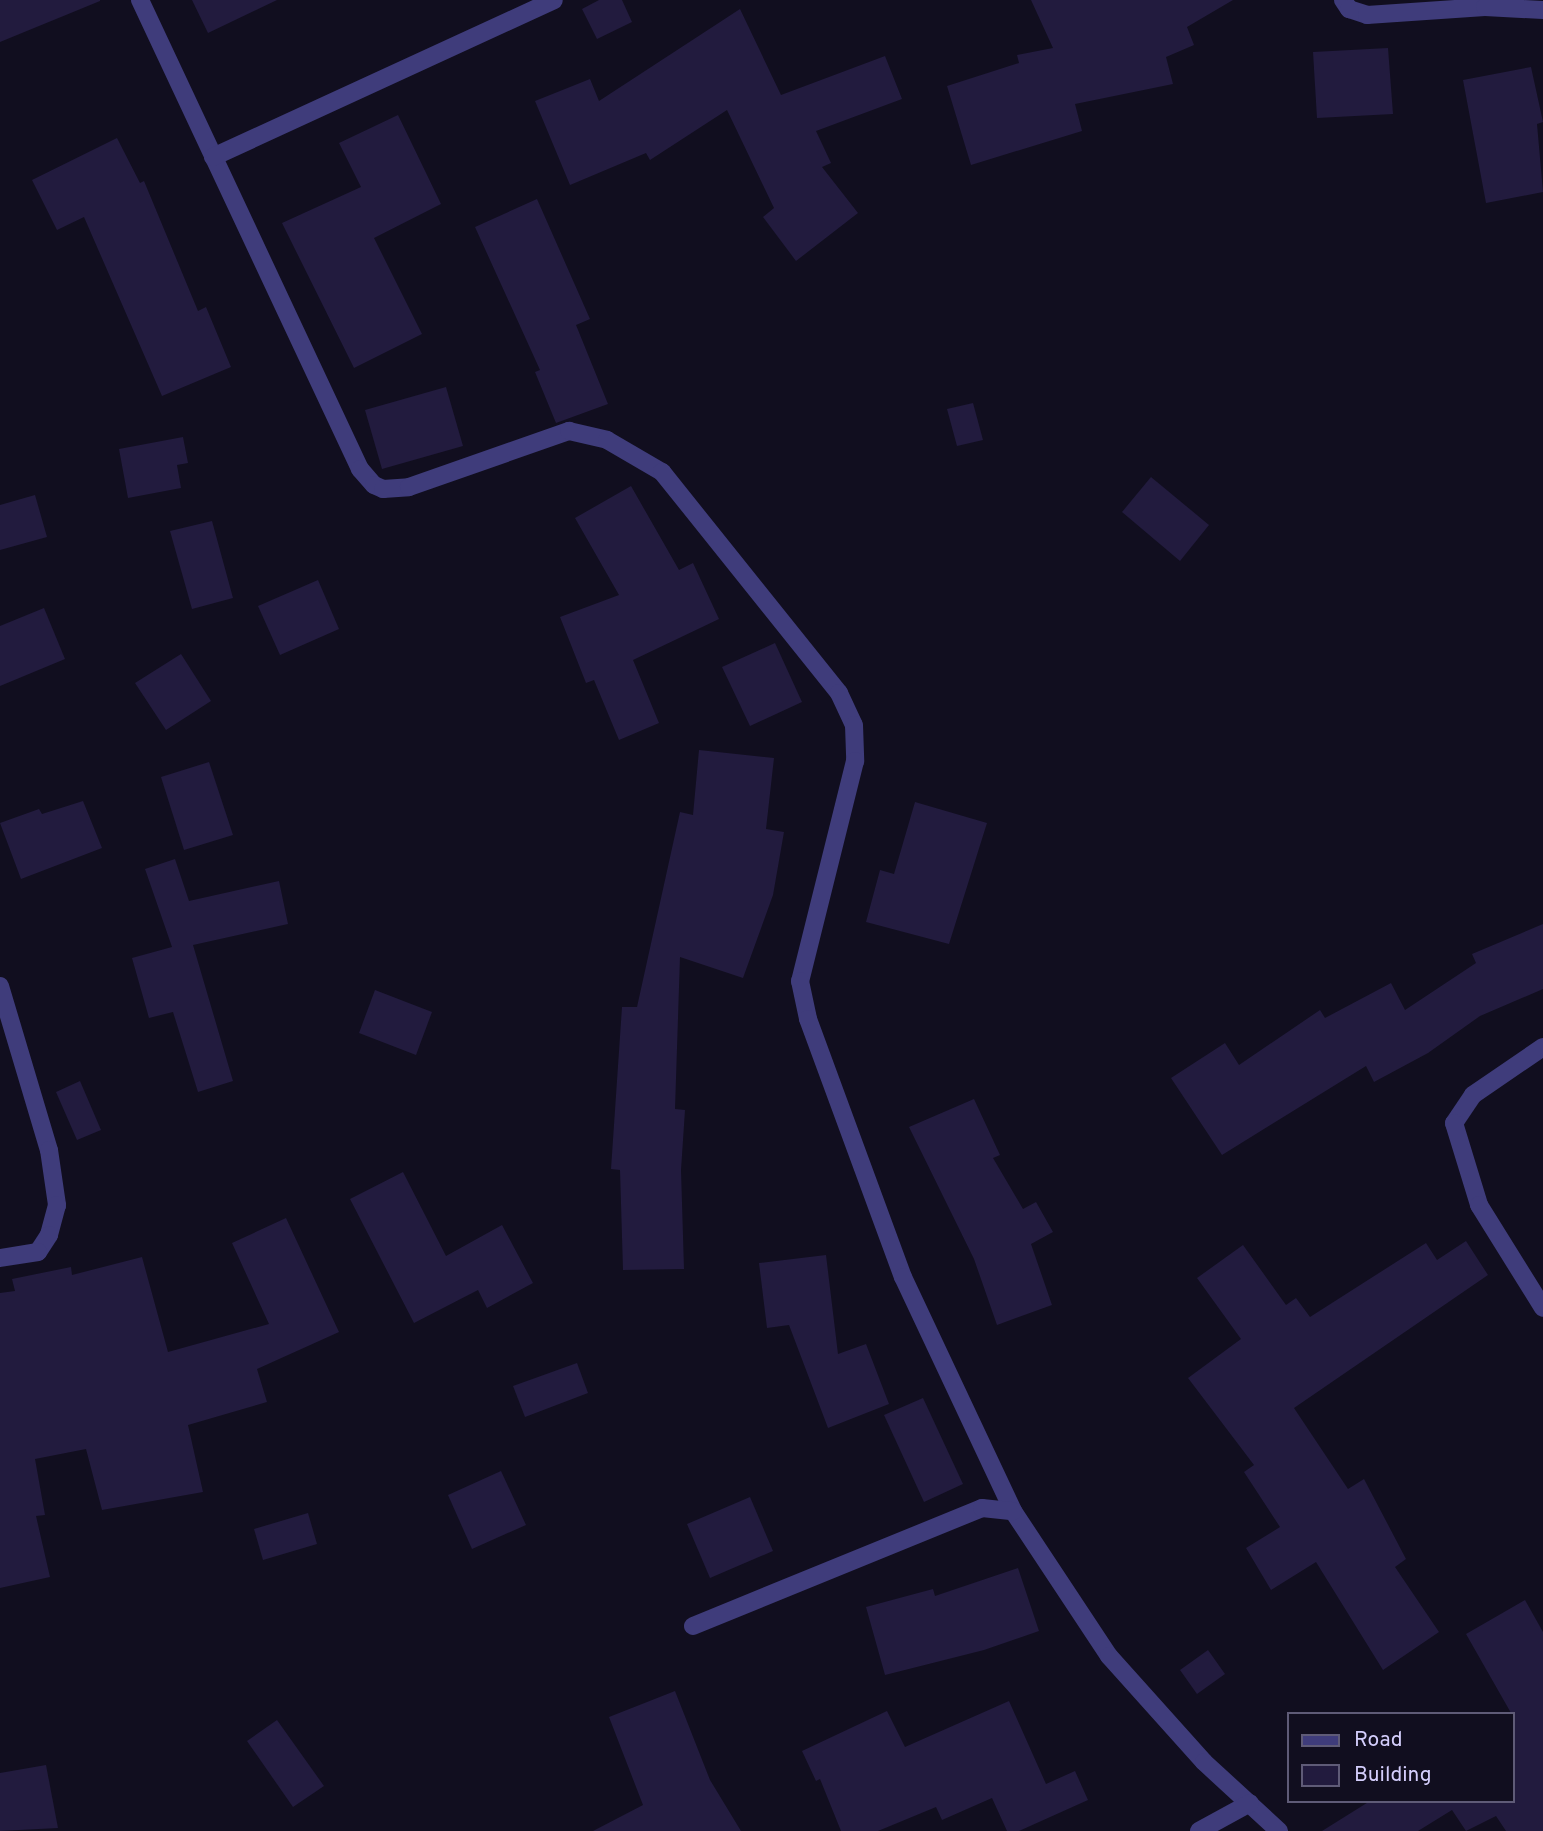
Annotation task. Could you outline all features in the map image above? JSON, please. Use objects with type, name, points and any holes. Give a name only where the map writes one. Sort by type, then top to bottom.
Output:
[{"type":"street","points":[[140,0],[360,469],[374,485],[383,489],[409,488],[569,431],[607,440],[662,471],[839,693],[854,725],[855,761],[800,981],[808,1019],[903,1277],[1013,1511],[1109,1656],[1152,1708],[1279,1831]]},
{"type":"street","points":[[213,157],[554,0]]},
{"type":"street","points":[[1343,0],[1349,9],[1367,15],[1485,7],[1543,10]]},
{"type":"street","points":[[0,986],[49,1150],[57,1205],[49,1235],[38,1252],[0,1258]]},
{"type":"street","points":[[1543,1047],[1474,1095],[1454,1123],[1479,1205],[1543,1308]]},
{"type":"street","points":[[693,1626],[982,1508],[1013,1511]]},
{"type":"street","points":[[1199,1831],[1250,1803]]},
{"type":"building","points":[[0,0],[100,0],[100,1],[0,42]]},
{"type":"building","points":[[192,0],[277,0],[208,33]]},
{"type":"building","points":[[599,0],[622,0],[632,22],[597,39],[582,9]]},
{"type":"building","points":[[1031,0],[1233,0],[1187,27],[1194,45],[1166,57],[1173,84],[1075,104],[1082,131],[971,165],[947,86],[1019,63],[1017,55],[1053,48]]},
{"type":"building","points":[[740,9],[781,95],[885,56],[902,99],[816,131],[831,163],[822,167],[858,213],[796,261],[763,217],[774,208],[727,110],[650,160],[646,153],[570,185],[535,101],[590,79],[599,101]]},
{"type":"building","points":[[1388,48],[1393,114],[1317,118],[1313,52]]},
{"type":"building","points":[[1531,67],[1543,122],[1537,124],[1543,192],[1486,203],[1463,80]]},
{"type":"building","points":[[398,115],[441,204],[374,238],[422,334],[354,368],[282,223],[361,187],[339,143]]},
{"type":"building","points":[[117,138],[140,183],[144,181],[198,311],[206,307],[231,367],[162,396],[84,217],[57,230],[32,180]]},
{"type":"building","points":[[537,199],[590,319],[576,325],[608,404],[556,423],[535,372],[540,370],[475,227]]},
{"type":"building","points":[[446,387],[463,446],[382,469],[365,410]]},
{"type":"building","points":[[973,403],[983,440],[957,446],[947,409]]},
{"type":"building","points":[[183,437],[188,463],[177,465],[181,488],[128,498],[119,449]]},
{"type":"building","points":[[1151,477],[1209,525],[1180,561],[1122,512]]},
{"type":"building","points":[[631,486],[679,570],[693,563],[719,619],[633,660],[659,723],[619,740],[594,680],[586,683],[560,617],[619,595],[575,518]]},
{"type":"building","points":[[35,495],[47,537],[0,550],[0,505]]},
{"type":"building","points":[[212,521],[233,598],[192,609],[170,531]]},
{"type":"building","points":[[318,580],[339,629],[280,655],[258,606]]},
{"type":"building","points":[[44,608],[65,659],[0,686],[0,626]]},
{"type":"building","points":[[775,643],[802,702],[750,726],[722,667]]},
{"type":"building","points":[[181,654],[211,701],[166,730],[135,683]]},
{"type":"building","points":[[699,750],[774,758],[766,829],[784,832],[773,895],[743,978],[680,957],[675,1109],[685,1110],[681,1170],[684,1269],[623,1270],[620,1170],[611,1169],[622,1007],[637,1007],[680,812],[693,815]]},
{"type":"building","points":[[209,762],[233,835],[184,850],[161,777]]},
{"type":"building","points":[[83,801],[102,848],[21,879],[0,823],[39,809],[42,814]]},
{"type":"building","points":[[915,802],[987,823],[949,944],[866,922],[880,870],[894,874]]},
{"type":"building","points":[[175,859],[189,901],[279,881],[288,924],[193,945],[233,1081],[198,1092],[173,1012],[149,1018],[132,958],[172,947],[145,869]]},
{"type":"building","points":[[1543,924],[1543,989],[1480,1016],[1428,1053],[1374,1082],[1366,1066],[1222,1155],[1171,1078],[1225,1043],[1239,1065],[1320,1010],[1325,1018],[1391,983],[1405,1010],[1476,963],[1472,954]]},
{"type":"building","points":[[375,990],[432,1012],[416,1055],[359,1033]]},
{"type":"building","points":[[80,1081],[101,1130],[77,1140],[56,1092]]},
{"type":"building","points":[[974,1099],[1000,1155],[993,1158],[1023,1209],[1036,1202],[1053,1232],[1031,1244],[1052,1305],[997,1325],[974,1259],[909,1127]]},
{"type":"building","points":[[403,1172],[446,1256],[502,1225],[533,1283],[487,1308],[478,1290],[414,1323],[350,1199]]},
{"type":"building","points":[[286,1218],[339,1332],[257,1369],[267,1402],[188,1425],[203,1492],[102,1510],[86,1449],[35,1459],[45,1515],[36,1516],[50,1577],[0,1588],[0,1293],[15,1291],[12,1279],[71,1267],[72,1275],[142,1257],[168,1352],[269,1324],[232,1243]]},
{"type":"building","points":[[1466,1241],[1488,1275],[1294,1408],[1348,1489],[1364,1479],[1406,1559],[1395,1567],[1439,1632],[1383,1670],[1316,1562],[1271,1590],[1246,1548],[1280,1527],[1244,1472],[1254,1465],[1188,1378],[1241,1339],[1197,1278],[1243,1245],[1286,1305],[1296,1298],[1310,1317],[1426,1243],[1437,1260]]},
{"type":"building","points":[[826,1255],[838,1354],[866,1344],[889,1404],[828,1428],[789,1325],[767,1328],[759,1263]]},
{"type":"building","points":[[577,1363],[588,1393],[525,1417],[513,1386]]},
{"type":"building","points":[[923,1398],[963,1484],[924,1502],[884,1415]]},
{"type":"building","points":[[501,1471],[526,1525],[472,1549],[448,1495]]},
{"type":"building","points":[[750,1497],[773,1551],[710,1578],[687,1524]]},
{"type":"building","points":[[308,1513],[317,1544],[263,1560],[254,1529]]},
{"type":"building","points":[[1018,1568],[1039,1631],[984,1650],[885,1675],[866,1607],[933,1589],[935,1596]]},
{"type":"building","points":[[1525,1600],[1543,1632],[1543,1831],[1506,1831],[1496,1816],[1466,1831],[1452,1810],[1418,1831],[1322,1831],[1367,1803],[1515,1803],[1515,1712],[1510,1712],[1466,1634]]},
{"type":"building","points":[[1208,1650],[1225,1674],[1197,1694],[1180,1670]]},
{"type":"building","points":[[675,1691],[710,1780],[741,1831],[593,1831],[643,1805],[609,1717]]},
{"type":"building","points":[[1009,1701],[1046,1784],[1075,1771],[1088,1800],[1019,1831],[1007,1831],[992,1798],[942,1820],[936,1807],[878,1831],[841,1831],[820,1779],[816,1781],[802,1751],[887,1711],[905,1747]]},
{"type":"building","points":[[277,1720],[324,1786],[293,1807],[247,1741]]},
{"type":"building","points":[[46,1765],[58,1828],[0,1831],[0,1773]]}]
